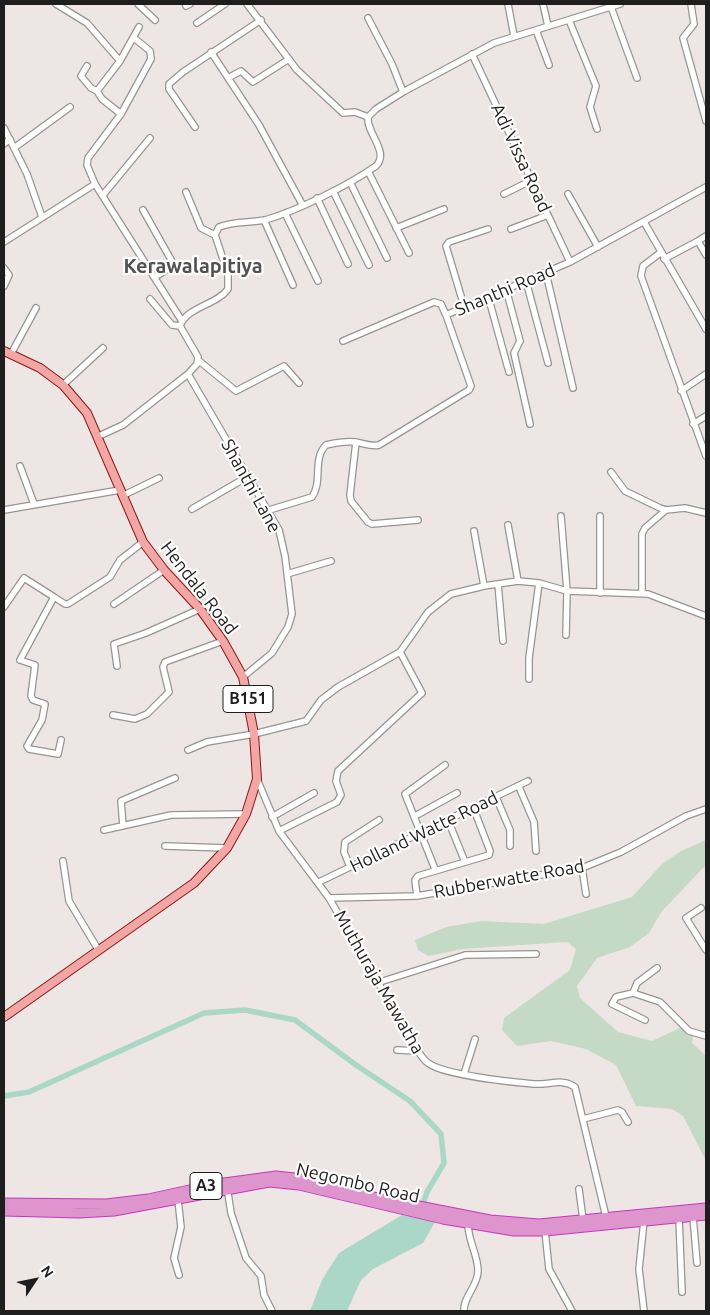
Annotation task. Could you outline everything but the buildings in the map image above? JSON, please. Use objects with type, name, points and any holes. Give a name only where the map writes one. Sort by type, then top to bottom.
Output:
[{"type":"highway","name":"Negombo Road","points":[[4,1211],[101,1212],[178,1200],[260,1177],[298,1178],[468,1224],[514,1231],[545,1232],[607,1221],[706,1208]]},
{"type":"highway","name":"Negombo Road","points":[[4,1203],[106,1204],[226,1186]]},
{"type":"highway","name":"Negombo Road","points":[[444,1216],[539,1224],[583,1220],[644,1222],[706,1215]]},
{"type":"main road","name":"Hendala Road","points":[[4,1017],[194,883],[227,848],[246,814],[257,778],[254,734],[244,677],[223,641],[200,609],[164,570],[143,542],[121,493],[99,436],[87,414],[64,385],[40,368],[7,352]]},
{"type":"street","points":[[56,4],[88,23],[120,61]]},
{"type":"street","points":[[138,4],[155,20]]},
{"type":"street","points":[[197,23],[225,4]]},
{"type":"street","points":[[247,4],[297,70],[343,113],[355,112],[368,118]]},
{"type":"street","points":[[508,4],[514,36]]},
{"type":"street","points":[[543,4],[548,26]]},
{"type":"street","points":[[150,299],[172,325],[181,324],[222,295],[228,288],[228,274],[215,235],[217,229],[225,225],[264,220],[285,213],[333,191],[368,171],[379,162],[381,154],[368,125],[368,118],[376,109],[403,92],[472,54],[514,36],[569,20],[611,5],[620,4]]},
{"type":"street","points":[[691,4],[695,20],[683,38],[706,120]]},
{"type":"street","points":[[611,5],[637,78]]},
{"type":"street","points":[[368,18],[392,64],[403,92]]},
{"type":"street","points":[[195,127],[169,89],[169,84],[211,52],[261,20]]},
{"type":"street","points":[[569,20],[596,86],[590,107],[597,129]]},
{"type":"street","points":[[97,91],[120,61],[139,27]]},
{"type":"street","points":[[536,30],[549,66]]},
{"type":"street","points":[[134,38],[152,54],[121,114],[88,158],[88,165],[95,184],[104,194],[155,277],[198,360],[236,391],[284,366],[299,383]]},
{"type":"street","points":[[211,52],[259,125],[302,204]]},
{"type":"street","name":"Adi Vissa Road","points":[[472,54],[570,262]]},
{"type":"street","points":[[228,78],[242,71],[253,82],[289,59]]},
{"type":"street","points":[[86,66],[81,76],[91,88],[97,91],[102,99],[121,114]]},
{"type":"street","points":[[14,148],[70,107]]},
{"type":"street","points":[[4,128],[27,174],[42,216]]},
{"type":"street","points":[[104,194],[150,138]]},
{"type":"street","points":[[4,144],[10,139]]},
{"type":"street","points":[[368,171],[409,253]]},
{"type":"street","points":[[504,194],[532,180]]},
{"type":"street","points":[[350,182],[387,258]]},
{"type":"street","points":[[4,242],[42,216],[95,184]]},
{"type":"street","name":"Shanthi Road","points":[[266,511],[312,497],[315,493],[321,449],[326,445],[356,442],[370,447],[379,445],[469,390],[471,386],[446,315],[570,262],[706,187]]},
{"type":"street","points":[[333,191],[369,266]]},
{"type":"street","points":[[186,192],[201,228],[215,235]]},
{"type":"street","points":[[568,194],[598,247]]},
{"type":"street","points":[[317,198],[348,264]]},
{"type":"street","points":[[396,228],[444,208]]},
{"type":"street","points":[[143,210],[174,265],[155,277]]},
{"type":"street","points":[[285,213],[318,281]]},
{"type":"street","points":[[511,229],[548,215]]},
{"type":"street","points":[[264,220],[293,285]]},
{"type":"street","points":[[644,222],[660,253],[706,329]]},
{"type":"street","points":[[464,306],[446,246],[449,242],[488,229]]},
{"type":"street","points":[[664,259],[706,236]]},
{"type":"street","points":[[698,240],[706,255]]},
{"type":"street","points":[[660,253],[643,266],[641,276],[706,456]]},
{"type":"street","points":[[4,268],[9,276],[4,286]]},
{"type":"street","points":[[546,273],[573,388]]},
{"type":"street","points":[[526,281],[548,363]]},
{"type":"street","points":[[506,289],[520,341],[514,353],[530,424]]},
{"type":"street","points":[[488,296],[509,372]]},
{"type":"street","points":[[343,341],[434,302],[441,304],[446,315]]},
{"type":"street","points":[[7,352],[36,308]]},
{"type":"street","points":[[64,385],[103,348]]},
{"type":"street","points":[[99,436],[124,425],[188,374],[195,367],[198,360]]},
{"type":"street","name":"Shanthi Lane","points":[[188,374],[266,511],[279,530],[292,614],[288,627],[272,653],[244,677]]},
{"type":"street","points":[[682,390],[706,374]]},
{"type":"street","points":[[693,424],[706,416]]},
{"type":"street","points":[[356,442],[350,489],[351,501],[368,522],[372,524],[418,520]]},
{"type":"street","points":[[20,466],[34,504]]},
{"type":"street","points":[[611,472],[625,491],[666,510],[686,508],[706,513]]},
{"type":"street","points":[[192,509],[247,477]]},
{"type":"street","points":[[4,510],[34,504],[121,493],[159,478]]},
{"type":"street","points":[[642,593],[642,534],[645,528],[666,510]]},
{"type":"street","points":[[561,516],[567,591],[566,635]]},
{"type":"street","points":[[600,516],[600,593]]},
{"type":"street","points":[[508,525],[518,581]]},
{"type":"street","points":[[474,531],[484,586]]},
{"type":"street","points":[[4,607],[24,578],[64,604],[68,604],[110,577],[120,560],[143,542]]},
{"type":"street","points":[[287,574],[331,561]]},
{"type":"street","points":[[114,604],[164,570]]},
{"type":"street","points":[[188,750],[207,742],[254,734],[306,721],[321,700],[338,687],[400,652],[428,612],[445,597],[484,586],[518,581],[539,583],[567,591],[642,593],[706,616]]},
{"type":"street","points":[[529,679],[529,658],[539,583]]},
{"type":"street","points":[[498,584],[503,641]]},
{"type":"street","points":[[54,597],[20,660],[35,665],[31,696],[33,700],[45,704],[42,720],[27,742],[27,746],[29,749],[58,754],[61,740]]},
{"type":"street","points":[[117,666],[114,644],[146,633],[200,609]]},
{"type":"street","points":[[113,715],[135,719],[146,714],[169,692],[163,667],[165,662],[223,641]]},
{"type":"street","points":[[279,831],[337,802],[341,795],[336,781],[338,770],[422,693],[400,652]]},
{"type":"street","points":[[435,870],[415,816],[406,798],[406,792],[444,765]]},
{"type":"street","points":[[123,826],[121,801],[175,778]]},
{"type":"street","name":"Muthuraja Mawatha","points":[[257,778],[279,831],[329,898],[380,982],[418,1051],[427,1063],[437,1068],[464,1074],[536,1084],[566,1081],[575,1087],[607,1221]]},
{"type":"street","name":"Holland Watte Road","points":[[318,882],[421,834],[473,807],[519,787],[528,781]]},
{"type":"street","points":[[519,787],[534,822],[536,851]]},
{"type":"street","points":[[272,817],[314,793]]},
{"type":"street","points":[[415,816],[457,793]]},
{"type":"street","points":[[496,797],[510,830],[510,846]]},
{"type":"street","points":[[417,896],[416,878],[435,870],[490,854],[473,807]]},
{"type":"street","name":"Rubberwatte Road","points":[[329,898],[417,896],[582,868],[621,852],[686,816],[706,808]]},
{"type":"street","points":[[104,830],[171,815],[246,814]]},
{"type":"street","points":[[350,867],[344,852],[345,842],[379,820]]},
{"type":"street","points":[[448,820],[465,862]]},
{"type":"street","points":[[165,846],[227,848]]},
{"type":"street","points":[[63,861],[69,901],[99,951]]},
{"type":"street","points":[[582,868],[586,894]]},
{"type":"street","points":[[701,908],[686,918],[706,950]]},
{"type":"street","points":[[380,982],[465,955],[536,954]]},
{"type":"street","points":[[633,993],[637,983],[657,968]]},
{"type":"street","points":[[645,1020],[612,1004],[616,997],[633,993],[660,1002],[689,1031],[706,1036]]},
{"type":"street","points":[[464,1074],[475,1038]]},
{"type":"street","points":[[397,1050],[418,1051]]},
{"type":"street","points":[[583,1119],[618,1110],[622,1112],[628,1122]]},
{"type":"street","points":[[226,1186],[231,1213],[246,1258],[262,1276],[264,1295],[272,1311]]},
{"type":"street","points":[[579,1189],[583,1220]]},
{"type":"street","points":[[178,1200],[181,1227],[174,1258],[179,1275]]},
{"type":"street","points":[[693,1217],[697,1263]]},
{"type":"street","points":[[678,1218],[682,1292]]},
{"type":"street","points":[[644,1222],[640,1269],[644,1311]]},
{"type":"street","points":[[464,1311],[463,1308],[477,1279],[478,1270],[468,1238],[468,1224]]},
{"type":"street","points":[[545,1232],[549,1269],[572,1311]]},
{"type":"shaded area","points":[[706,840],[706,865],[662,911],[649,933],[630,947],[597,958],[577,986],[580,998],[618,1032],[652,1041],[684,1026],[694,1031],[692,1043],[706,1056],[706,1161],[683,1116],[672,1109],[636,1106],[616,1065],[586,1049],[551,1041],[517,1046],[502,1030],[504,1018],[570,970],[576,949],[567,942],[462,949],[429,956],[418,950],[415,940],[446,927],[481,921],[544,924],[632,897],[662,864],[681,851]]},
{"type":"shaded area","points":[[402,1215],[435,1222],[423,1243],[373,1269],[361,1280],[347,1311],[310,1311],[322,1280],[339,1253]]},
{"type":"waterway","points":[[4,1096],[29,1092],[204,1013],[245,1010],[295,1020],[356,1065],[410,1101],[441,1134],[444,1163],[427,1192],[416,1225]]},
{"type":"district","name":"Kerawalapitiya","points":[[193,266]]}]
